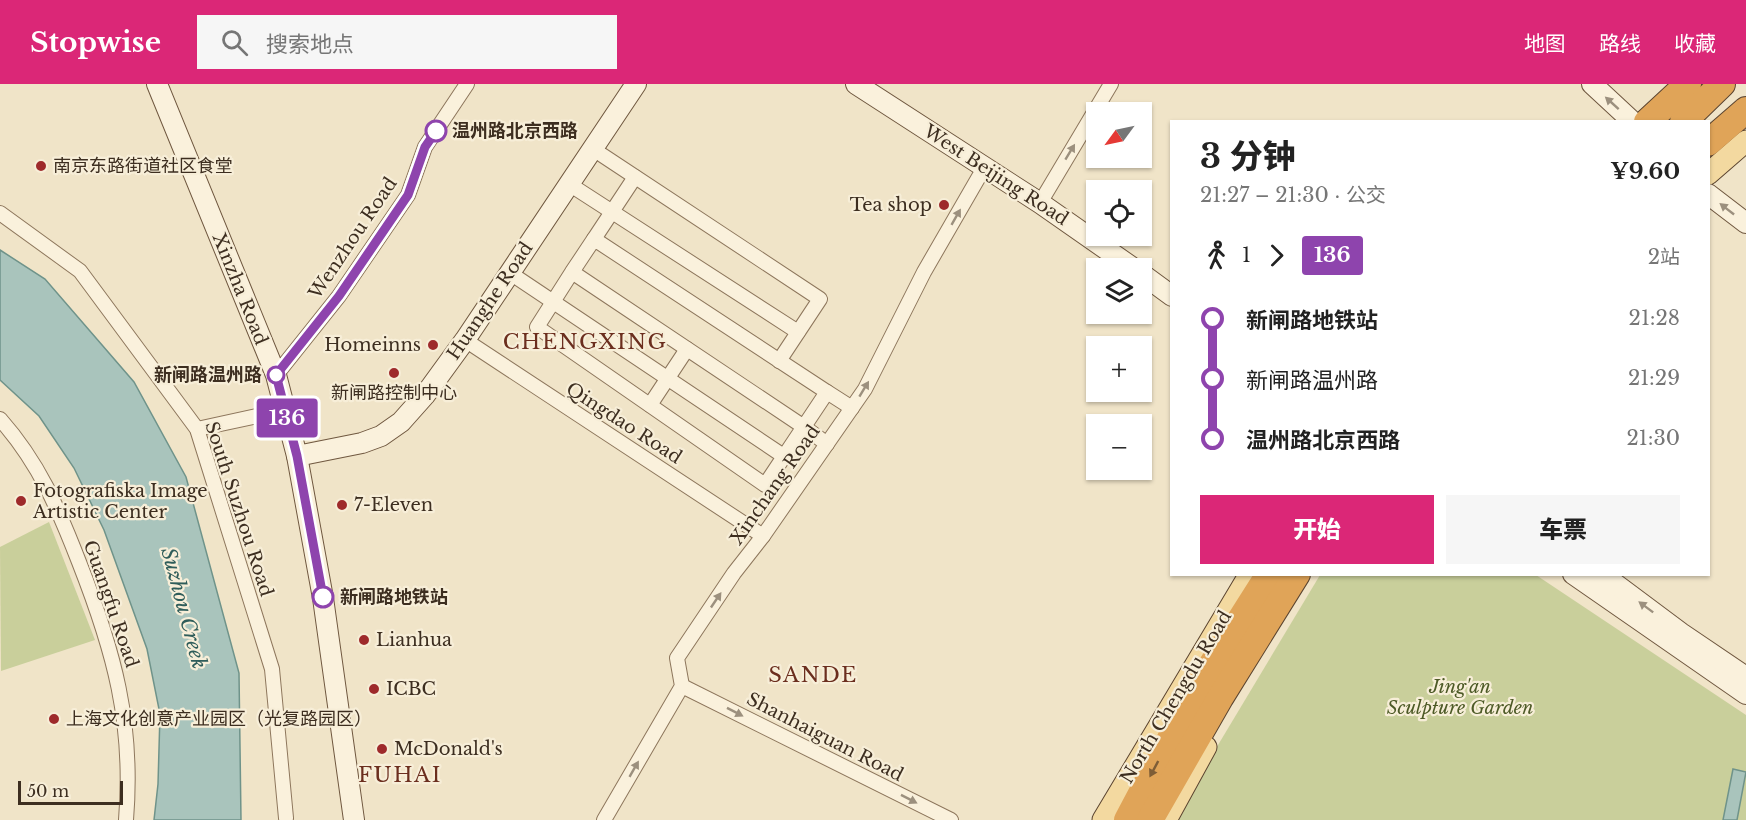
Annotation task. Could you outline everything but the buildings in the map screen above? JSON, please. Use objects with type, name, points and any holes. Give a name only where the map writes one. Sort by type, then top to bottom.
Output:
[{"type":"highway","points":[[1685,120],[1722,84]]},
{"type":"highway","points":[[1650,120],[1693,87]]},
{"type":"highway","points":[[1710,141],[1746,110]]},
{"type":"highway","points":[[1710,162],[1746,130]]},
{"type":"highway","points":[[1127,820],[1198,686],[1268,576]]},
{"type":"highway","points":[[1150,820],[1220,698],[1296,576]]},
{"type":"main road","name":"Xinzha Road","points":[[157,84],[276,375],[297,456],[323,598],[354,820]]},
{"type":"main road","name":"Huanghe Road","points":[[297,456],[363,443],[381,436],[401,422],[425,395],[465,340],[636,84]]},
{"type":"main road","name":"West Beijing Road","points":[[856,84],[1040,202],[1119,258]]},
{"type":"main road","points":[[1592,84],[1632,120]]},
{"type":"main road","points":[[1636,120],[1674,84]]},
{"type":"main road","points":[[1666,120],[1693,87]]},
{"type":"main road","points":[[1710,150],[1746,119]]},
{"type":"main road","points":[[1710,172],[1746,141]]},
{"type":"main road","points":[[1710,196],[1746,223]]},
{"type":"main road","points":[[1152,281],[1170,295]]},
{"type":"main road","name":"North Chengdu Road","points":[[1103,820],[1249,576]]},
{"type":"main road","points":[[1166,820],[1228,706],[1308,576]]},
{"type":"main road","points":[[1575,576],[1746,694]]},
{"type":"main road","points":[[1605,576],[1680,633],[1746,676]]},
{"type":"street","name":"Wenzhou Road","points":[[276,375],[339,296],[408,195],[425,147],[466,84]]},
{"type":"street","points":[[1040,202],[1111,84]]},
{"type":"street","points":[[592,148],[820,299],[779,361]]},
{"type":"street","name":"Xinchang Road","points":[[682,686],[677,658],[734,573],[763,536],[865,389],[924,272],[984,168]]},
{"type":"street","points":[[635,177],[537,327],[765,485],[827,392]]},
{"type":"street","points":[[569,184],[798,332]]},
{"type":"street","name":"South Suzhou Road","points":[[0,213],[80,271],[197,429],[272,669],[286,818]]},
{"type":"street","points":[[594,239],[852,408]]},
{"type":"street","points":[[572,272],[827,444]]},
{"type":"street","points":[[510,273],[785,457]]},
{"type":"street","name":"Qingdao Road","points":[[465,340],[763,536]]},
{"type":"street","points":[[650,405],[687,349]]},
{"type":"street","points":[[197,429],[285,410]]},
{"type":"street","name":"Guangfu Road","points":[[0,419],[21,445],[50,490],[106,632],[116,671],[124,721],[128,774],[126,820]]},
{"type":"street","points":[[604,820],[682,686]]},
{"type":"street","name":"Shanhaiguan Road","points":[[682,686],[951,820]]},
{"type":"green space","points":[[49,522],[95,640],[1,671],[0,547]]},
{"type":"green space","name":"Jing'an Sculpture Garden","points":[[1319,576],[1538,576],[1746,715],[1746,820],[1173,820]]},
{"type":"water","name":"Suzhou Creek","points":[[0,250],[45,279],[134,382],[186,477],[239,673],[241,820],[154,820],[158,784],[160,714],[147,649],[104,530],[74,468],[39,416],[0,380]]},
{"type":"water","points":[[1733,769],[1746,772],[1737,820],[1723,820]]},
{"type":"bus line","name":"136","points":[[323,597],[297,456],[276,375],[339,296],[408,195],[425,147],[436,131]]},
{"type":"place","name":"温州路北京西路","points":[[436,131]]},
{"type":"place","name":"南京东路街道社区食堂","points":[[41,166]]},
{"type":"place","name":"Tea shop","points":[[944,205]]},
{"type":"place","name":"Homeinns","points":[[433,345]]},
{"type":"place","name":"新闸路控制中心","points":[[394,373]]},
{"type":"place","name":"新闸路温州路","points":[[276,375]]},
{"type":"place","name":"Fotografiska Image Artistic Center","points":[[21,501]]},
{"type":"place","name":"7-Eleven","points":[[342,505]]},
{"type":"place","name":"新闸路地铁站","points":[[323,597]]},
{"type":"place","name":"Lianhua","points":[[364,640]]},
{"type":"place","name":"ICBC","points":[[374,689]]},
{"type":"place","name":"上海文化创意产业园区（光复路园区）","points":[[54,719]]},
{"type":"place","name":"McDonald's","points":[[382,749]]},
{"type":"district","name":"CHENGXING","points":[[585,342]]},
{"type":"district","name":"SANDE","points":[[813,675]]},
{"type":"district","name":"FUHAI","points":[[400,775]]}]
